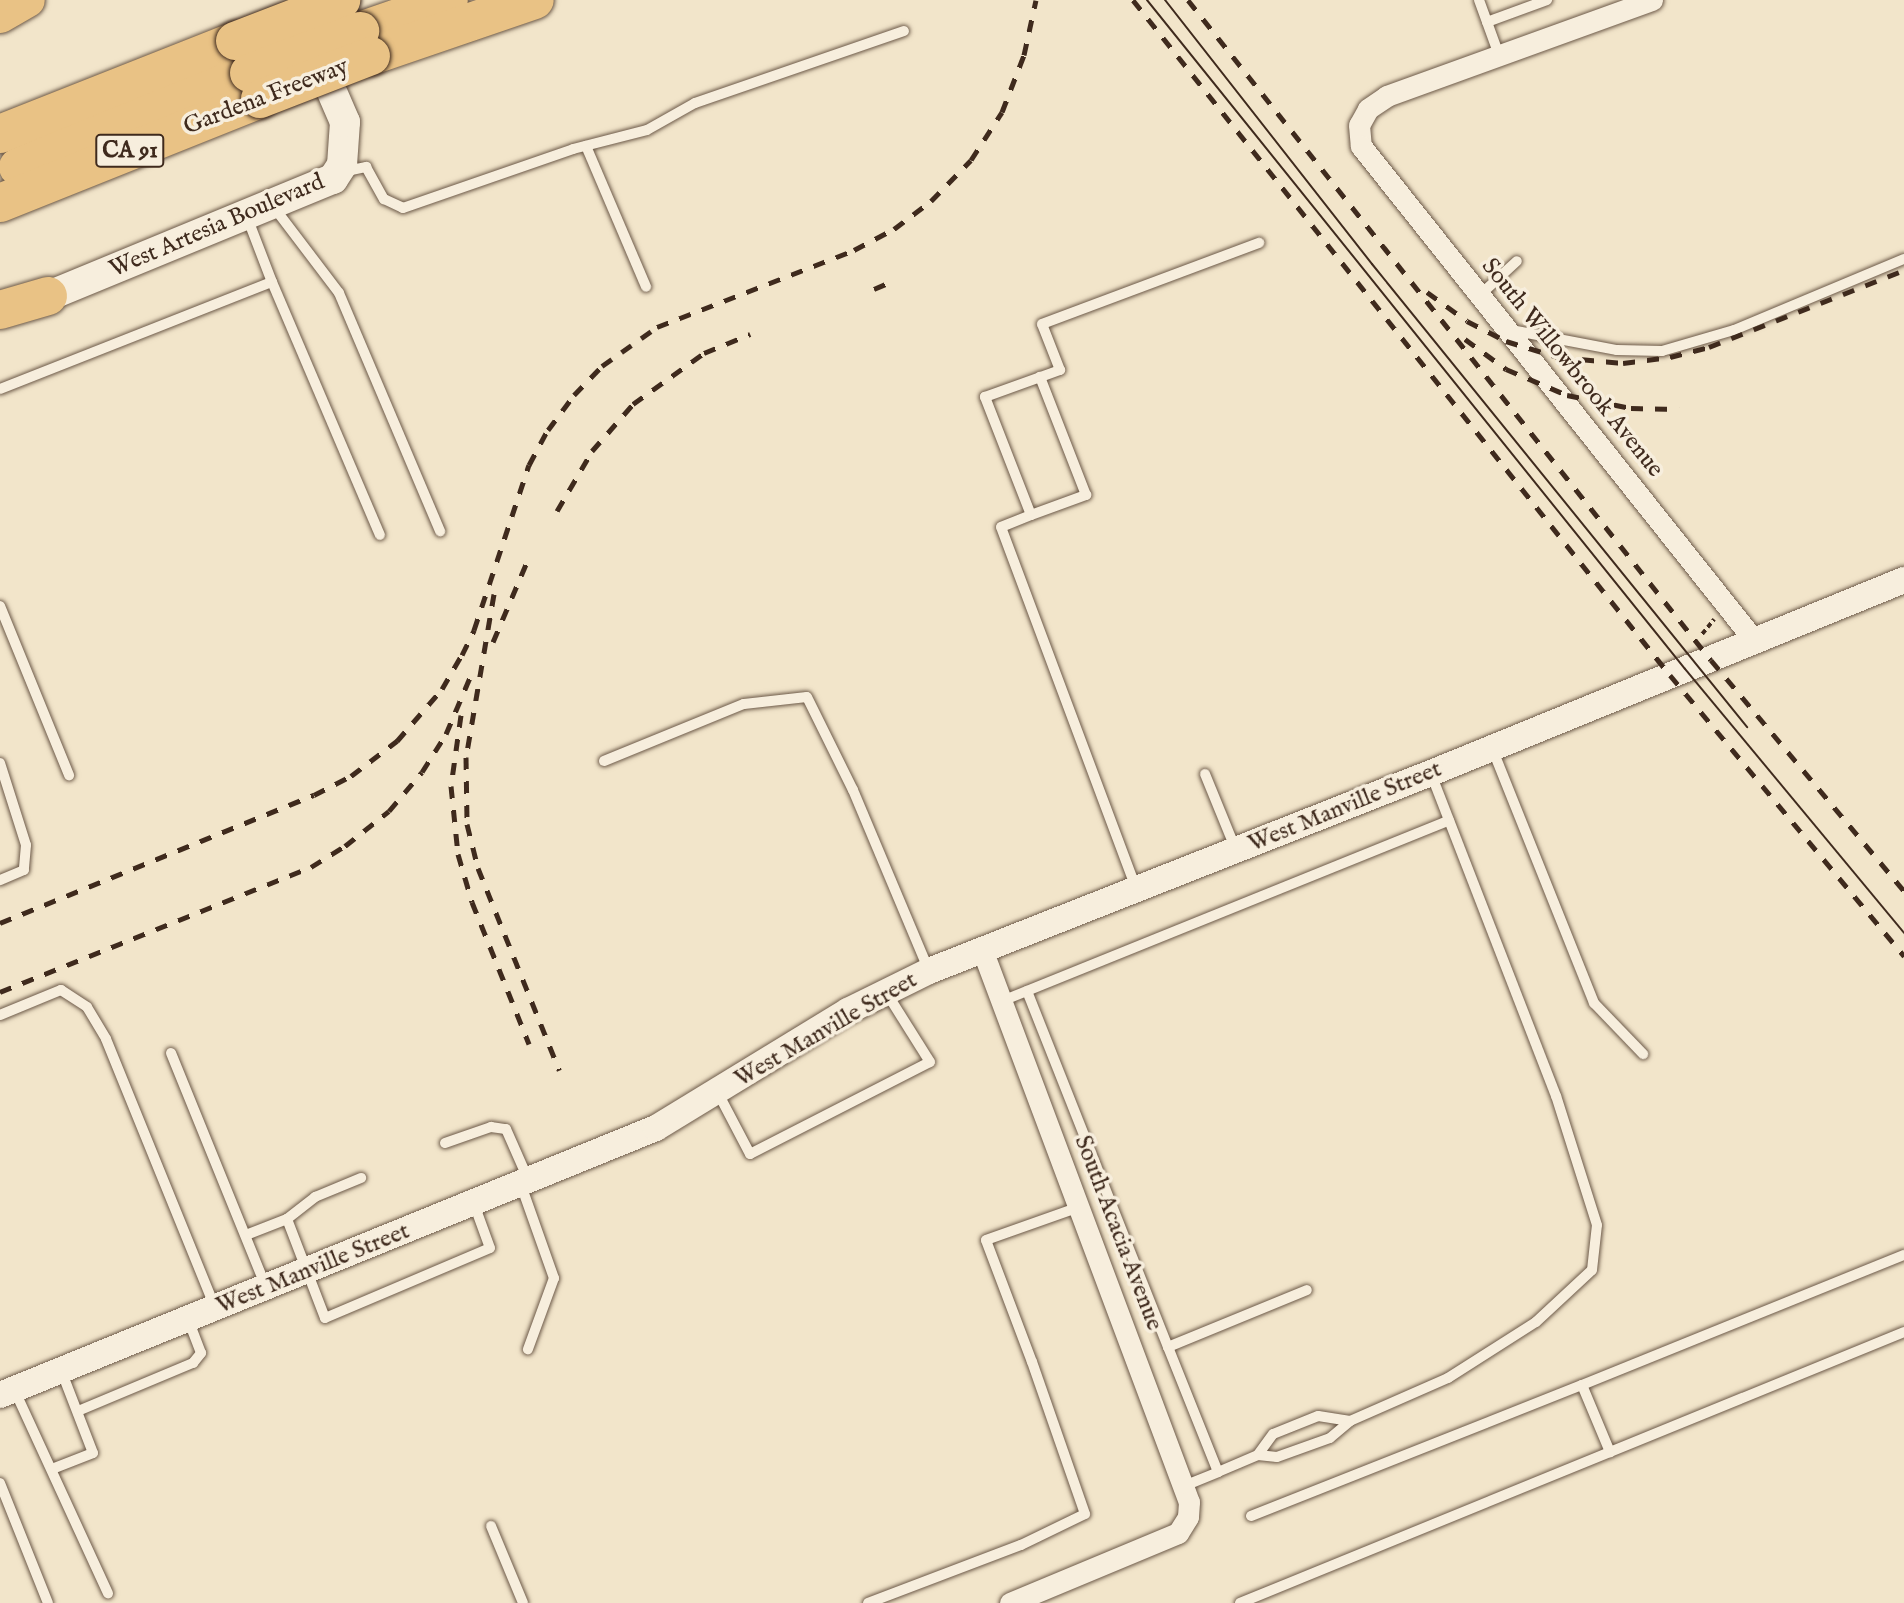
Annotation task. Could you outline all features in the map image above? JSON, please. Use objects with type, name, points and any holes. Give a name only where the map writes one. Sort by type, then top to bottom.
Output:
[{"type":"highway","points":[[357,29],[450,0]]},
{"type":"highway","name":"Gardena Freeway","points":[[0,203],[248,71],[357,29],[535,0]]},
{"type":"highway","name":"Gardena Freeway","points":[[0,134],[194,57],[248,71],[357,29]]},
{"type":"highway","points":[[0,159],[180,86],[194,57]]},
{"type":"highway","points":[[0,175],[248,71]]},
{"type":"highway","points":[[0,310],[48,296]]},
{"type":"main road","points":[[0,16],[28,0]]},
{"type":"main road","name":"West Artesia Boulevard","points":[[0,317],[333,179],[340,172],[345,122],[292,0]]},
{"type":"street","points":[[1499,55],[1652,0]]},
{"type":"street","name":"South Willowbrook Avenue","points":[[1499,55],[1387,96],[1368,109],[1359,125],[1361,146],[1754,640]]},
{"type":"street","name":"West Manville Street","points":[[7,1392],[525,1184],[656,1128],[718,1093],[848,1012],[929,971],[1431,773],[1904,580]]},
{"type":"street","name":"South Acacia Avenue","points":[[984,951],[1189,1502],[1188,1517],[1178,1533],[1010,1603]]},
{"type":"lane","points":[[1479,0],[1499,55]]},
{"type":"lane","points":[[1487,22],[1548,0]]},
{"type":"lane","points":[[340,172],[366,167],[384,199],[403,208],[586,146],[648,130],[695,103],[904,31]]},
{"type":"lane","points":[[586,146],[646,287]]},
{"type":"lane","points":[[259,209],[272,282],[380,535]]},
{"type":"lane","points":[[259,209],[339,293],[440,531]]},
{"type":"lane","points":[[1031,515],[985,397],[1060,370],[1042,324],[1259,243]]},
{"type":"lane","points":[[1508,330],[1617,350],[1662,351],[1734,330],[1904,259]]},
{"type":"lane","points":[[1480,295],[1517,261]]},
{"type":"lane","points":[[0,389],[272,282]]},
{"type":"lane","points":[[1040,377],[1086,495]]},
{"type":"lane","points":[[1097,490],[1001,527],[1137,890]]},
{"type":"lane","points":[[0,606],[69,775]]},
{"type":"lane","points":[[604,761],[744,704],[807,697],[853,789],[929,971]]},
{"type":"lane","points":[[1492,748],[1594,1003],[1643,1054]]},
{"type":"lane","points":[[0,763],[26,845],[24,870],[0,880]]},
{"type":"lane","points":[[1184,1486],[1258,1455],[1277,1457],[1330,1438],[1350,1421],[1448,1378],[1536,1322],[1592,1270],[1597,1225],[1556,1096],[1431,773]]},
{"type":"lane","points":[[1205,774],[1236,850]]},
{"type":"lane","points":[[1002,1002],[1449,820]]},
{"type":"lane","points":[[0,1015],[61,990],[87,1007],[106,1039],[215,1308]]},
{"type":"lane","points":[[718,1093],[750,1154],[930,1062],[886,991]]},
{"type":"lane","points":[[1027,991],[1218,1472]]},
{"type":"lane","points":[[170,1053],[266,1288]]},
{"type":"lane","points":[[445,1143],[491,1127],[506,1129],[554,1278],[528,1349]]},
{"type":"lane","points":[[246,1235],[287,1219],[306,1208],[315,1197],[360,1178]]},
{"type":"lane","points":[[287,1219],[325,1318],[419,1281],[491,1248],[474,1204]]},
{"type":"lane","points":[[868,1603],[1021,1545],[1085,1514],[986,1240],[1079,1207]]},
{"type":"lane","points":[[1251,1516],[1904,1255]]},
{"type":"lane","points":[[1168,1347],[1307,1290]]},
{"type":"lane","points":[[78,1411],[193,1363],[201,1353],[188,1319]]},
{"type":"lane","points":[[1240,1603],[1904,1332]]},
{"type":"lane","points":[[52,1469],[93,1453],[61,1370]]},
{"type":"lane","points":[[1583,1385],[1611,1452]]},
{"type":"lane","points":[[7,1392],[52,1469],[108,1593]]},
{"type":"lane","points":[[1258,1455],[1273,1434],[1318,1416],[1350,1421]]},
{"type":"lane","points":[[0,1483],[48,1603]]},
{"type":"lane","points":[[491,1527],[523,1603]]},
{"type":"path","points":[[1702,634],[1718,614]]},
{"type":"tram line","points":[[1147,0],[1685,669],[1904,933]]},
{"type":"tram line","points":[[1165,0],[1372,264],[1747,727]]},
{"type":"railway","points":[[0,923],[314,795],[351,776],[397,741],[442,689],[462,655],[474,630],[529,465],[548,430],[574,395],[602,366],[657,327],[854,250],[894,229],[931,201],[971,160],[1002,112],[1024,55],[1036,0]]},
{"type":"railway","points":[[1133,0],[1670,675],[1904,956]]},
{"type":"railway","points":[[1188,0],[1711,660],[1904,891]]},
{"type":"railway","points":[[1427,292],[1467,321],[1506,341],[1558,357],[1623,363],[1670,357],[1709,347],[1904,270]]},
{"type":"railway","points":[[874,289],[886,284]]},
{"type":"railway","points":[[557,511],[592,451],[633,404],[704,353],[750,334]]},
{"type":"railway","points":[[1465,339],[1506,369],[1567,395],[1631,408],[1679,409]]},
{"type":"railway","points":[[493,642],[530,555]]},
{"type":"railway","points":[[494,594],[466,757],[467,824],[478,868],[559,1070]]},
{"type":"railway","points":[[0,992],[311,867],[345,846],[389,811],[422,772],[446,734],[471,675]]},
{"type":"railway","points":[[461,715],[451,786],[458,854],[472,902],[529,1044]]}]
